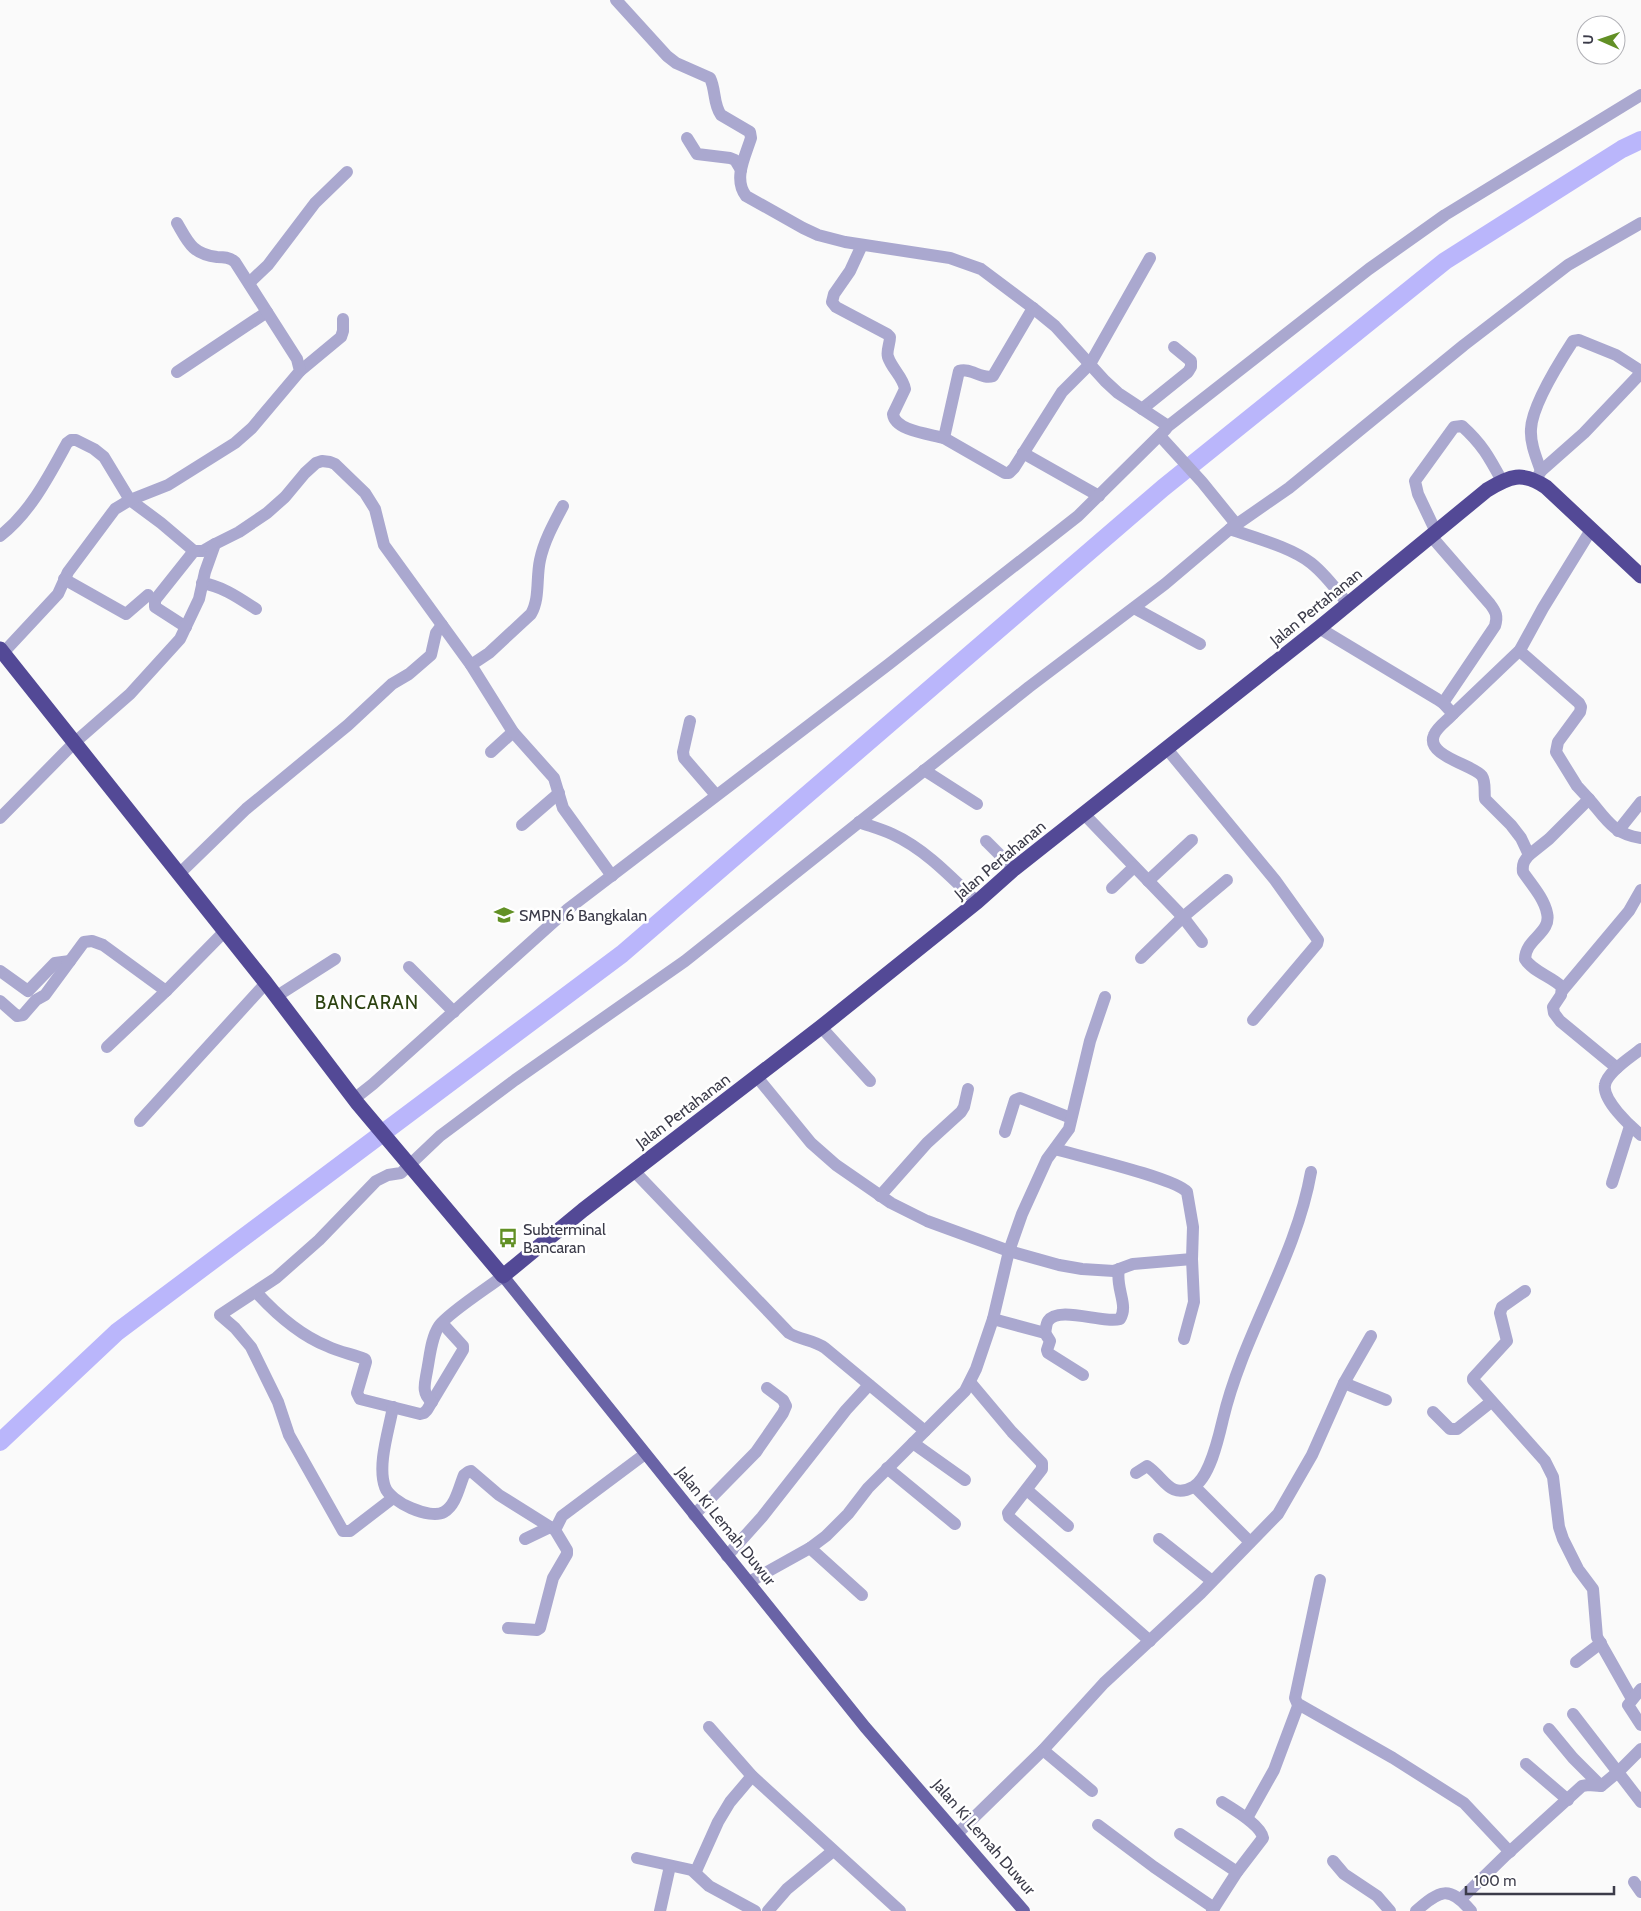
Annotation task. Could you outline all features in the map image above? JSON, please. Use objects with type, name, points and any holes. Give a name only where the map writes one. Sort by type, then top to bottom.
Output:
[{"type":"highway","name":"Jalan Pertahanan","points":[[503,1276],[583,1210],[821,1027],[977,902],[1014,869],[1319,628],[1433,534],[1502,481],[1511,477],[1532,476]]},
{"type":"highway","points":[[1532,476],[1641,576]]},
{"type":"highway","name":"Jalan Ki Lemah Duwur","points":[[2,651],[277,996],[356,1101],[503,1276]]},
{"type":"main road","name":"Jalan Ki Lemah Duwur","points":[[503,1276],[865,1727],[1024,1911]]},
{"type":"street","points":[[616,0],[676,64],[710,78],[721,115],[750,132],[751,138],[739,180],[741,189],[746,196],[803,228],[836,240],[950,258],[981,269],[1033,308],[1060,332],[1118,394],[1142,409],[1202,482],[1233,527],[1297,554],[1311,563],[1330,581],[1347,603]]},
{"type":"street","points":[[356,1101],[568,909],[889,664],[1078,516],[1165,436],[1370,269],[1445,215],[1641,96]]},
{"type":"street","points":[[687,138],[697,154],[730,158],[735,160],[742,170]]},
{"type":"street","points":[[249,283],[268,265],[315,203],[347,172]]},
{"type":"street","points":[[178,223],[187,241],[195,250],[202,254],[233,260],[297,359],[300,371]]},
{"type":"street","points":[[393,1498],[350,1531],[343,1531],[289,1435],[278,1402],[251,1347],[235,1328],[220,1315],[276,1278],[319,1240],[376,1181],[401,1172],[408,1162],[514,1080],[685,961],[924,770],[1165,584],[1233,527],[1290,488],[1464,345],[1568,266],[1641,223]]},
{"type":"street","points":[[862,245],[850,270],[834,294],[832,302],[836,307],[890,337],[889,359],[905,389],[893,414],[897,423],[909,430],[944,438],[1005,473],[1009,473],[1014,468],[1062,392],[1090,364],[1150,258]]},
{"type":"street","points":[[944,438],[959,371],[964,369],[988,378],[993,376],[1033,308]]},
{"type":"street","points":[[177,372],[267,312]]},
{"type":"street","points":[[2,651],[58,594],[64,579],[108,517],[120,505],[168,485],[235,443],[252,428],[300,371],[341,337],[343,331],[342,319]]},
{"type":"street","points":[[1579,340],[1616,355],[1641,372],[1584,433],[1532,476],[1530,428],[1534,414],[1546,386],[1574,341],[1579,340]]},
{"type":"street","points":[[1142,409],[1188,372],[1191,367],[1191,361],[1174,347]]},
{"type":"street","points":[[1443,703],[1495,626],[1497,619],[1496,612],[1490,604],[1433,534],[1415,482],[1417,476],[1454,427],[1462,426],[1478,440],[1488,454],[1502,481]]},
{"type":"street","points":[[0,536],[28,507],[71,440],[76,440],[94,449],[104,457],[130,500],[194,551],[204,551],[239,532],[267,513],[285,498],[316,463],[322,461],[335,464],[365,493],[376,510],[384,544],[471,665],[513,732],[554,778],[563,808],[612,876]]},
{"type":"street","points":[[1023,453],[1099,496]]},
{"type":"street","points":[[471,665],[489,653],[531,614],[535,607],[540,560],[547,538],[563,506]]},
{"type":"street","points":[[1529,855],[1521,838],[1485,800],[1484,782],[1481,774],[1442,754],[1436,748],[1434,735],[1453,714],[1520,650],[1543,608],[1591,530]]},
{"type":"street","points":[[0,818],[74,743],[130,694],[174,646],[186,627],[198,599],[216,544]]},
{"type":"street","points":[[186,627],[155,607],[154,604],[155,600],[194,551]]},
{"type":"street","points":[[64,579],[126,614],[148,595]]},
{"type":"street","points":[[202,583],[220,588],[256,609]]},
{"type":"street","points":[[1134,608],[1200,644]]},
{"type":"street","points":[[179,874],[246,809],[348,725],[392,684],[409,674],[431,655],[436,633],[442,625]]},
{"type":"street","points":[[1319,628],[1443,703],[1453,714]]},
{"type":"street","points":[[1520,650],[1522,654],[1579,703],[1580,712],[1558,742],[1556,752],[1577,786],[1618,831],[1629,836],[1641,838]]},
{"type":"street","points":[[690,721],[683,752],[684,758],[716,795]]},
{"type":"street","points":[[492,752],[513,732]]},
{"type":"street","points":[[1167,749],[1275,880],[1318,940],[1317,944],[1253,1020]]},
{"type":"street","points":[[924,770],[977,804]]},
{"type":"street","points":[[522,825],[559,794]]},
{"type":"street","points":[[1562,991],[1558,982],[1529,965],[1525,959],[1528,947],[1546,928],[1548,921],[1545,906],[1523,872],[1522,866],[1529,855],[1549,839],[1589,799]]},
{"type":"street","points":[[1618,831],[1641,802]]},
{"type":"street","points":[[1084,814],[1183,918],[1202,942]]},
{"type":"street","points":[[859,822],[892,834],[918,850],[941,867],[977,902]]},
{"type":"street","points":[[1148,881],[1192,840]]},
{"type":"street","points":[[986,841],[1014,869]]},
{"type":"street","points":[[1112,888],[1134,867]]},
{"type":"street","points":[[1141,958],[1227,880]]},
{"type":"street","points":[[1616,1068],[1560,1022],[1554,1013],[1554,1007],[1562,991],[1629,911],[1641,890]]},
{"type":"street","points":[[108,1047],[166,992],[225,931]]},
{"type":"street","points":[[0,1001],[17,1016],[23,1015],[36,1000],[46,995],[84,942],[96,941],[166,992]]},
{"type":"street","points":[[277,996],[334,959]]},
{"type":"street","points":[[0,972],[28,991],[55,963],[70,961]]},
{"type":"street","points":[[409,967],[454,1012]]},
{"type":"street","points":[[140,1121],[266,983]]},
{"type":"street","points":[[749,1582],[810,1548],[826,1536],[848,1514],[868,1488],[965,1391],[993,1319],[1009,1250],[1033,1189],[1048,1159],[1068,1133],[1090,1041],[1105,997]]},
{"type":"street","points":[[821,1027],[870,1081]]},
{"type":"street","points":[[1641,1049],[1616,1068],[1604,1085],[1606,1097],[1630,1126],[1641,1135]]},
{"type":"street","points":[[757,1077],[811,1143],[836,1165],[880,1196],[927,1221],[1009,1250],[1069,1268],[1106,1272],[1133,1264],[1192,1259]]},
{"type":"street","points":[[880,1196],[927,1143],[961,1112],[968,1089]]},
{"type":"street","points":[[1005,1132],[1012,1105],[1015,1100],[1020,1098],[1071,1118]]},
{"type":"street","points":[[1612,1183],[1630,1126]]},
{"type":"street","points":[[1055,1149],[1154,1177],[1184,1188],[1187,1192],[1193,1226],[1194,1302],[1184,1339]]},
{"type":"street","points":[[634,1171],[789,1333],[797,1338],[818,1343],[825,1348],[925,1431]]},
{"type":"street","points":[[1136,1472],[1146,1466],[1176,1491],[1195,1487],[1207,1470],[1215,1452],[1224,1416],[1247,1348],[1291,1240],[1308,1191],[1311,1172]]},
{"type":"street","points":[[1083,1375],[1048,1353],[1050,1341],[1045,1332],[1048,1321],[1052,1317],[1057,1316],[1083,1315],[1107,1320],[1120,1318],[1124,1313],[1124,1306],[1118,1284],[1119,1269]]},
{"type":"street","points":[[432,1402],[428,1398],[424,1387],[433,1339],[442,1323],[503,1276]]},
{"type":"street","points":[[1525,1291],[1502,1307],[1500,1313],[1501,1320],[1507,1341],[1473,1378],[1474,1383],[1545,1461],[1553,1476],[1559,1527],[1578,1568],[1593,1589],[1597,1637],[1632,1699]]},
{"type":"street","points":[[256,1292],[282,1318],[316,1341],[330,1348],[365,1359],[366,1362],[356,1393],[357,1397],[420,1414],[424,1413],[432,1402],[463,1350],[462,1346],[442,1323]]},
{"type":"street","points":[[993,1319],[1045,1332]]},
{"type":"street","points":[[958,1833],[1043,1750],[1104,1683],[1212,1582],[1278,1514],[1312,1455],[1344,1383],[1372,1336]]},
{"type":"street","points":[[970,1382],[1012,1432],[1042,1463],[1042,1469],[1008,1513],[1009,1517],[1150,1640]]},
{"type":"street","points":[[1344,1383],[1386,1400]]},
{"type":"street","points":[[727,1556],[762,1517],[846,1410],[869,1385]]},
{"type":"street","points":[[694,1515],[756,1452],[782,1413],[786,1406],[784,1400],[767,1388]]},
{"type":"street","points":[[1433,1412],[1453,1430],[1457,1429],[1491,1402]]},
{"type":"street","points":[[393,1407],[382,1466],[382,1478],[386,1490],[393,1498],[417,1511],[436,1515],[444,1512],[452,1505],[464,1475],[471,1472],[499,1495],[552,1528],[567,1550],[568,1554],[553,1578],[540,1628],[536,1630],[508,1628]]},
{"type":"street","points":[[913,1443],[965,1480]]},
{"type":"street","points":[[525,1539],[552,1528],[562,1516],[645,1454]]},
{"type":"street","points":[[888,1468],[955,1524]]},
{"type":"street","points":[[1195,1487],[1250,1542]]},
{"type":"street","points":[[1027,1490],[1068,1526]]},
{"type":"street","points":[[1159,1539],[1212,1582]]},
{"type":"street","points":[[810,1548],[862,1596]]},
{"type":"street","points":[[1247,1818],[1274,1770],[1298,1705],[1295,1698],[1320,1580]]},
{"type":"street","points":[[1576,1662],[1601,1643]]},
{"type":"street","points":[[1641,1688],[1629,1706],[1641,1725]]},
{"type":"street","points":[[1298,1705],[1301,1705],[1464,1803],[1510,1852]]},
{"type":"street","points":[[1573,1714],[1641,1802]]},
{"type":"street","points":[[709,1727],[752,1776],[900,1911]]},
{"type":"street","points":[[1549,1729],[1573,1758],[1601,1786]]},
{"type":"street","points":[[1461,1899],[1582,1786],[1601,1786],[1641,1749]]},
{"type":"street","points":[[1043,1750],[1092,1791]]},
{"type":"street","points":[[1526,1764],[1568,1800]]},
{"type":"street","points":[[694,1872],[726,1808],[752,1776]]},
{"type":"street","points":[[1098,1825],[1213,1909],[1237,1872],[1263,1838],[1262,1833],[1247,1818],[1222,1802]]},
{"type":"street","points":[[1180,1834],[1237,1872]]},
{"type":"street","points":[[768,1911],[787,1889],[833,1851]]},
{"type":"street","points":[[637,1858],[694,1872],[709,1886],[755,1911]]},
{"type":"street","points":[[1333,1860],[1344,1874],[1376,1896],[1390,1911]]},
{"type":"street","points":[[660,1911],[670,1866]]},
{"type":"street","points":[[1416,1911],[1432,1897],[1440,1893],[1450,1892],[1461,1899],[1471,1911]]},
{"type":"waterway","points":[[0,1442],[117,1332],[622,954],[1163,488],[1445,261],[1622,149],[1641,140]]},
{"type":"place","name":"SMPN 6 Bangkalan","points":[[504,915]]},
{"type":"place","name":"Subterminal Bancaran","points":[[508,1238]]},
{"type":"district","name":"BANCARAN","points":[[367,1002]]}]
